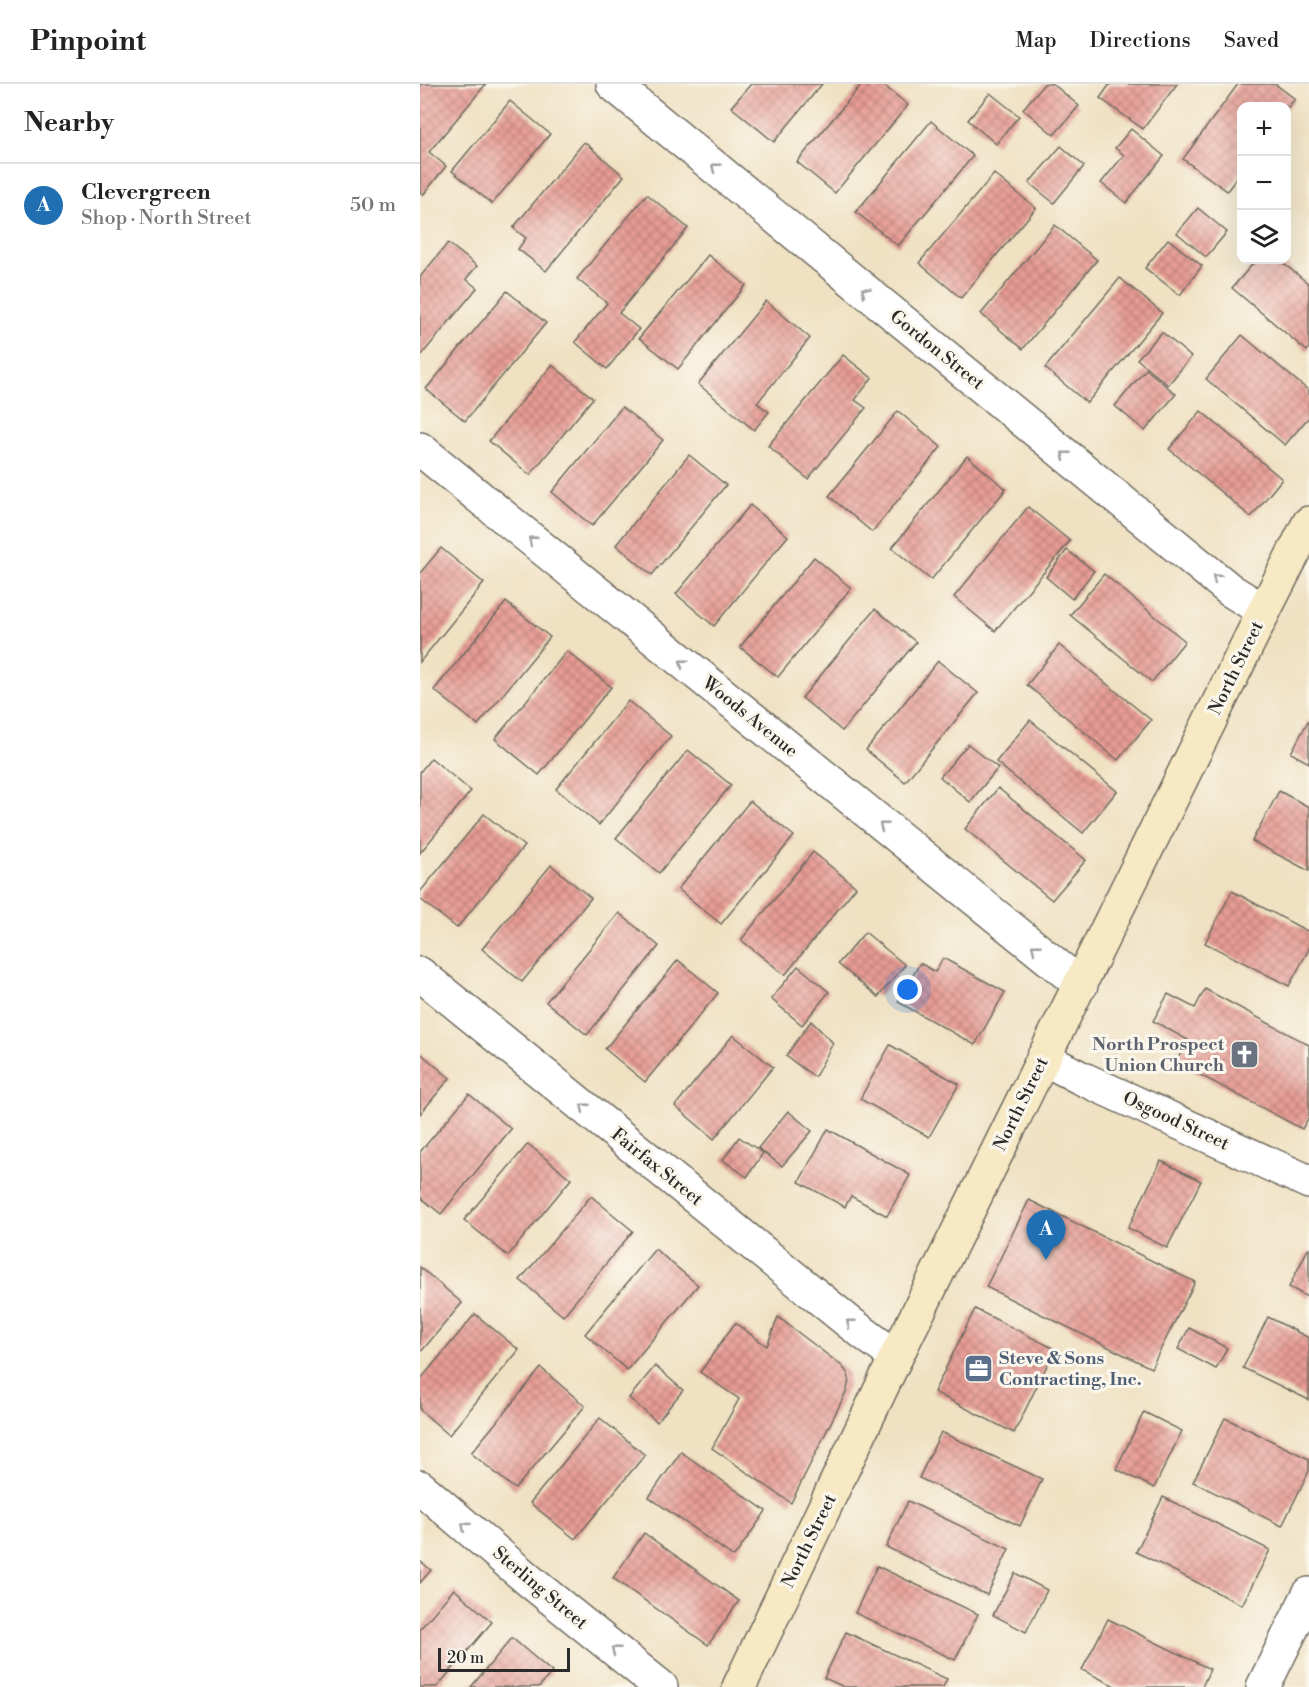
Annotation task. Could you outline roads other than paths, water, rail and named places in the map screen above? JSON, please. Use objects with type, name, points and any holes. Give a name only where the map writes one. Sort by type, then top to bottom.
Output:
[{"type":"street","name":"Gordon Street","points":[[614,84],[1221,582],[1264,611]]},
{"type":"street","name":"Woods Avenue","points":[[420,448],[1081,985]]},
{"type":"street","name":"North Street","points":[[739,1687],[896,1358],[1309,523]]},
{"type":"street","name":"Fairfax Street","points":[[420,975],[896,1358]]},
{"type":"street","name":"Osgood Street","points":[[1043,1058],[1079,1077],[1309,1182]]},
{"type":"street","name":"Sterling Street","points":[[420,1487],[531,1582],[661,1687]]},
{"type":"street","points":[[1263,1687],[1309,1594]]},
{"type":"place","name":"North Prospect Union Church","points":[[1245,1054]]},
{"type":"place","name":"Clevergreen","points":[[1046,1260]]},
{"type":"place","name":"Steve & Sons Contracting, Inc.","points":[[978,1368]]}]
